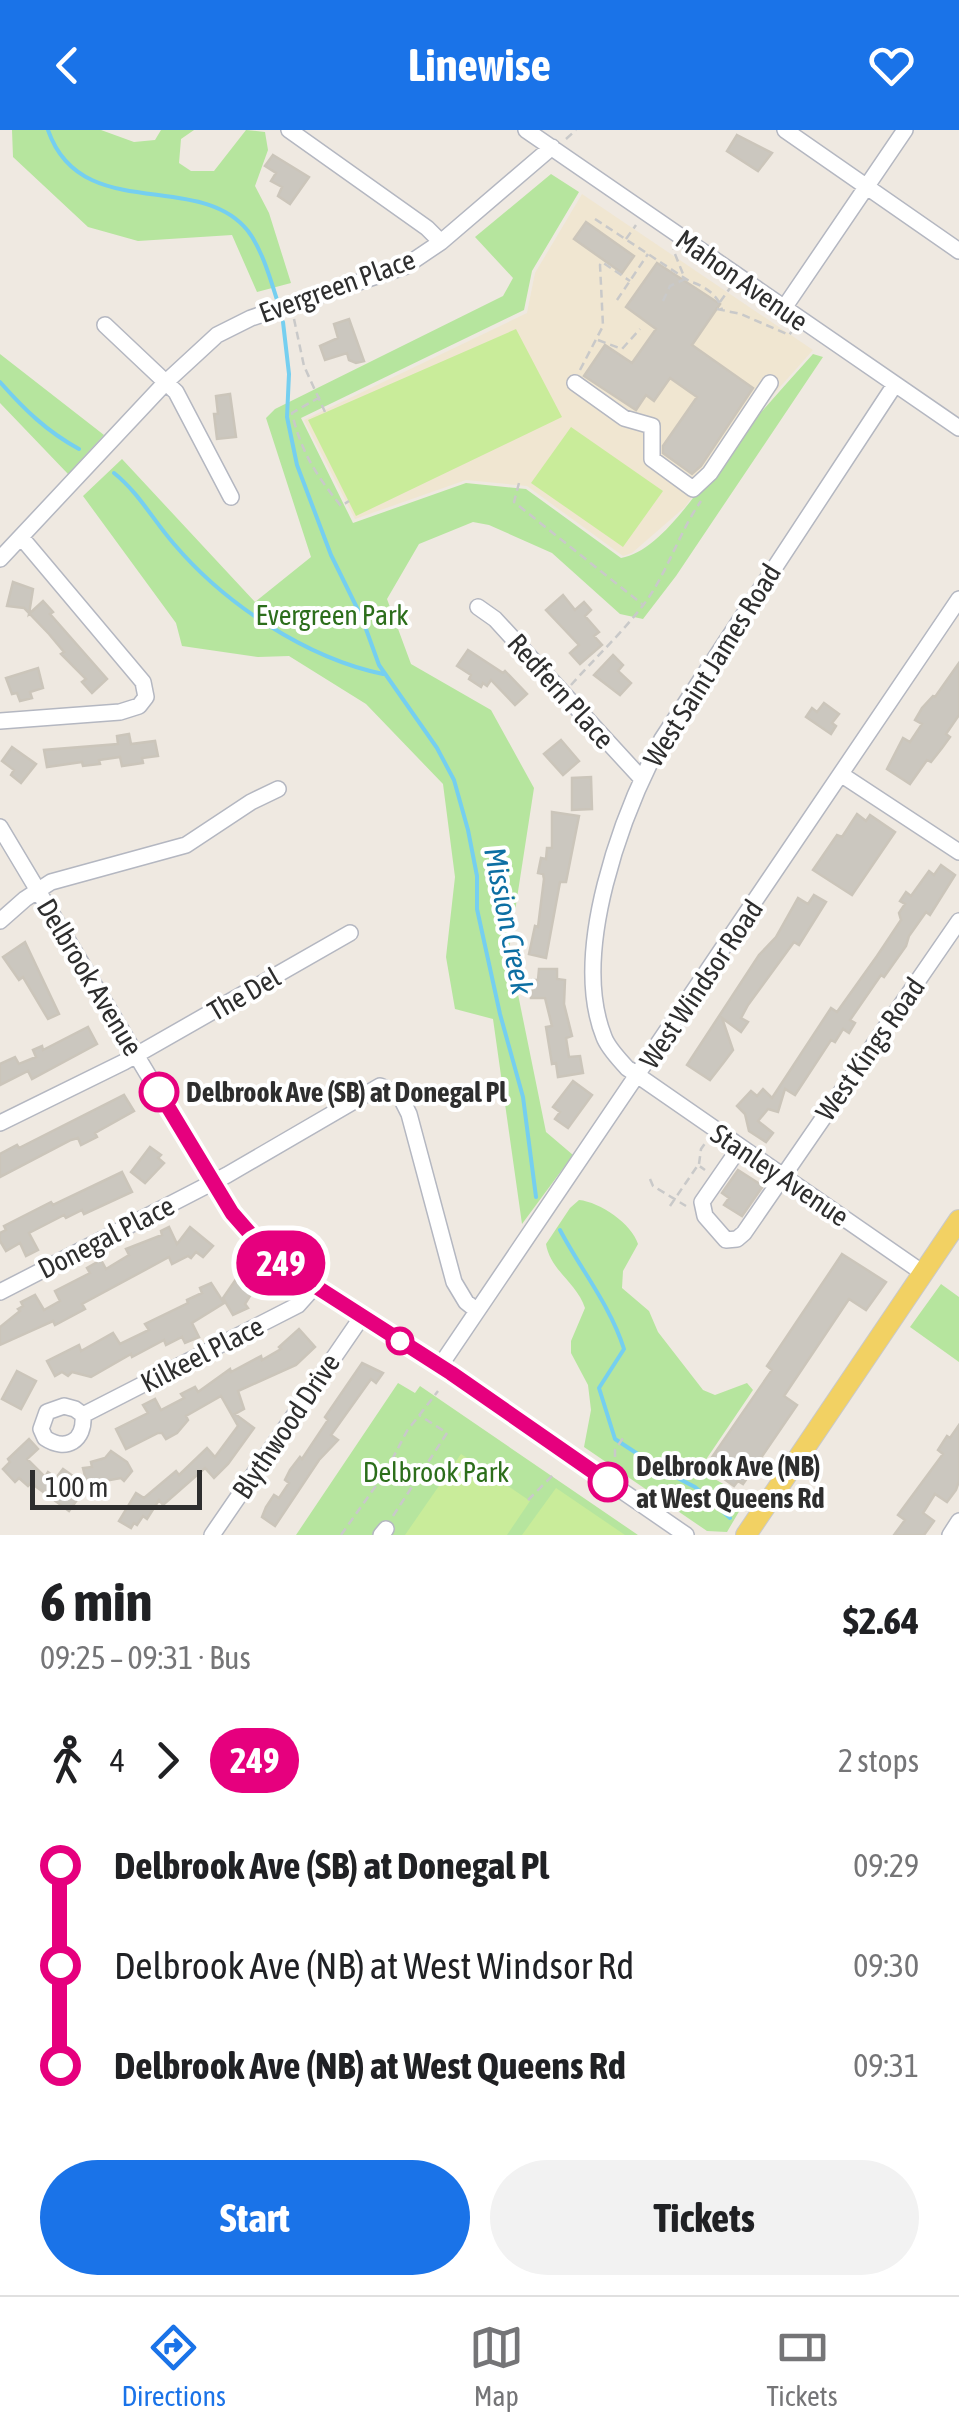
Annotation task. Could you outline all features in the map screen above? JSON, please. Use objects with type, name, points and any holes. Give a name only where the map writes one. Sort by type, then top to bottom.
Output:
[{"type":"main road","points":[[746,1535],[959,1220]]},
{"type":"street","points":[[289,130],[441,242]]},
{"type":"street","name":"Mahon Avenue","points":[[526,130],[556,146],[959,428]]},
{"type":"street","points":[[785,130],[959,251]]},
{"type":"street","points":[[784,308],[905,130]]},
{"type":"street","name":"Evergreen Place","points":[[0,559],[166,382],[217,334],[251,318],[404,267],[441,242],[556,146]]},
{"type":"street","points":[[105,326],[176,392],[231,497]]},
{"type":"street","points":[[576,383],[624,418],[652,426],[652,459],[693,489],[710,473],[770,383]]},
{"type":"street","name":"West Saint James Road","points":[[638,1077],[604,1040],[595,994],[594,953],[611,858],[641,778],[662,738],[894,386]]},
{"type":"street","points":[[0,721],[120,712],[139,706],[146,698],[143,682],[21,537]]},
{"type":"street","name":"West Windsor Road","points":[[440,1366],[959,599]]},
{"type":"street","name":"Redfern Place","points":[[478,608],[495,619],[641,778]]},
{"type":"street","points":[[842,775],[959,852]]},
{"type":"street","points":[[0,921],[51,882],[186,844],[278,789]]},
{"type":"street","name":"Delbrook Avenue","points":[[0,828],[212,1182],[246,1232],[283,1264],[360,1318],[440,1366],[686,1535]]},
{"type":"street","name":"West Kings Road","points":[[724,1170],[702,1202],[705,1216],[726,1240],[737,1239],[959,921]]},
{"type":"street","name":"The Del","points":[[137,1055],[350,932]]},
{"type":"street","points":[[0,1123],[137,1055]]},
{"type":"street","name":"Stanley Avenue","points":[[638,1077],[923,1273]]},
{"type":"street","name":"Donegal Place","points":[[0,1292],[212,1182],[380,1086],[399,1094],[409,1114],[454,1282],[476,1310]]},
{"type":"street","points":[[724,1170],[740,1147]]},
{"type":"street","name":"Kilkeel Place","points":[[83,1415],[298,1305],[315,1286]]},
{"type":"street","name":"Blythwood Drive","points":[[212,1535],[360,1318]]},
{"type":"street","points":[[950,1535],[959,1521]]},
{"type":"path","points":[[556,146],[576,130]]},
{"type":"path","points":[[595,218],[625,241],[701,285],[720,302]]},
{"type":"path","points":[[625,241],[637,224]]},
{"type":"path","points":[[673,249],[685,278]]},
{"type":"path","points":[[617,300],[649,253]]},
{"type":"path","points":[[576,383],[598,340],[604,311],[600,265],[602,262],[630,282]]},
{"type":"path","points":[[663,301],[670,286],[685,278]]},
{"type":"path","points":[[730,288],[720,302],[720,310],[742,314],[788,334],[792,331]]},
{"type":"path","points":[[288,306],[302,346],[304,366],[326,412]]},
{"type":"path","points":[[598,340],[622,349],[640,328]]},
{"type":"path","points":[[320,398],[292,413],[296,432],[316,477],[341,506],[349,502]]},
{"type":"path","points":[[563,694],[643,605],[667,568],[684,525],[708,492],[710,473]]},
{"type":"path","points":[[519,484],[514,502],[643,605]]},
{"type":"path","points":[[670,1206],[698,1165],[706,1142]]},
{"type":"path","points":[[698,1165],[710,1174],[712,1170],[724,1170]]},
{"type":"path","points":[[650,1179],[653,1186],[686,1206]]},
{"type":"path","points":[[341,1535],[385,1474],[418,1414],[438,1391]]},
{"type":"path","points":[[384,1532],[447,1434],[418,1414]]},
{"type":"path","points":[[615,1471],[615,1450],[625,1435]]},
{"type":"path","points":[[528,1500],[554,1474]]},
{"type":"shaded area","points":[[582,194],[813,350],[724,450],[685,507],[632,553],[623,556],[527,486],[466,480],[355,519],[304,420],[527,313],[535,273]]},
{"type":"green space","points":[[12,130],[101,130],[134,142],[155,140],[161,130],[194,130],[181,139],[179,163],[191,171],[214,171],[246,130],[265,132],[268,150],[255,186],[269,213],[291,283],[257,292],[232,235],[138,241],[88,227],[13,157]]},
{"type":"green space","name":"Evergreen Park","points":[[551,174],[579,192],[532,271],[524,310],[301,418],[353,523],[466,483],[526,489],[621,558],[637,553],[667,529],[813,354],[823,357],[643,619],[620,614],[552,553],[489,525],[473,522],[419,544],[387,599],[411,664],[491,710],[534,788],[509,950],[546,1132],[573,1155],[522,1224],[493,1019],[455,1009],[446,957],[455,877],[443,784],[366,704],[289,656],[258,657],[182,646],[176,623],[83,496],[122,459],[255,602],[311,557],[266,418],[275,409],[503,296],[513,278],[475,237]]},
{"type":"green space","points":[[516,329],[562,417],[356,516],[308,420]]},
{"type":"green space","points":[[0,354],[104,435],[68,474],[0,403]]},
{"type":"green space","points":[[571,427],[663,491],[623,547],[531,483]]},
{"type":"green space","points":[[579,1200],[614,1215],[635,1236],[638,1244],[623,1271],[622,1288],[649,1311],[658,1332],[703,1390],[715,1395],[747,1383],[753,1390],[701,1467],[747,1498],[727,1532],[707,1531],[584,1447],[591,1410],[588,1385],[571,1353],[571,1341],[585,1308],[546,1244]]},
{"type":"green space","points":[[941,1284],[959,1297],[959,1362],[910,1327]]},
{"type":"green space","name":"Delbrook Park","points":[[398,1383],[415,1393],[420,1386],[638,1535],[296,1535]]},
{"type":"green space","points":[[461,1454],[530,1501],[507,1535],[405,1535]]},
{"type":"green space","points":[[556,1488],[625,1535],[522,1535]]},
{"type":"building","points":[[737,135],[772,153],[758,171],[727,151]]},
{"type":"building","points":[[273,155],[309,177],[290,204],[278,196],[282,187],[271,181],[276,173],[265,166]]},
{"type":"building","points":[[586,222],[634,256],[622,273],[574,239]]},
{"type":"building","points":[[657,263],[720,304],[692,345],[753,388],[692,474],[663,453],[663,446],[697,397],[670,378],[654,401],[646,395],[636,410],[584,376],[605,345],[632,363],[656,329],[626,307]]},
{"type":"building","points":[[349,319],[364,361],[349,360],[347,353],[325,360],[320,346],[338,338],[334,324]]},
{"type":"building","points":[[230,394],[236,437],[217,439],[216,396]]},
{"type":"building","points":[[13,582],[33,589],[29,613],[24,608],[7,606]]},
{"type":"building","points":[[563,595],[575,610],[584,602],[591,610],[585,616],[599,632],[594,636],[602,645],[580,664],[570,653],[579,645],[546,610]]},
{"type":"building","points":[[43,601],[107,679],[92,693],[82,682],[86,679],[29,614]]},
{"type":"building","points":[[468,650],[505,671],[527,694],[515,705],[491,680],[481,687],[469,679],[471,675],[457,666]]},
{"type":"building","points":[[613,655],[623,665],[618,671],[631,683],[620,695],[594,675]]},
{"type":"building","points":[[959,663],[959,715],[946,734],[950,737],[910,784],[887,769],[903,738],[910,742],[922,724],[915,720],[922,708],[935,697]]},
{"type":"building","points":[[38,668],[43,688],[30,692],[32,698],[20,701],[17,693],[12,694],[6,678]]},
{"type":"building","points":[[824,703],[839,714],[832,723],[836,726],[831,734],[806,717],[812,708],[817,712]]},
{"type":"building","points":[[129,734],[131,744],[155,741],[158,756],[122,766],[120,757],[99,760],[100,764],[83,766],[82,762],[47,767],[44,750],[118,744],[117,736]]},
{"type":"building","points":[[561,740],[579,761],[563,775],[544,754]]},
{"type":"building","points":[[12,747],[36,764],[21,783],[11,775],[14,770],[2,761]]},
{"type":"building","points":[[591,777],[592,809],[572,810],[572,778]]},
{"type":"building","points":[[552,812],[579,816],[566,882],[560,882],[546,958],[529,954],[535,926],[538,927],[544,879],[538,873],[541,858],[546,859],[547,848],[552,848]]},
{"type":"building","points":[[857,814],[866,821],[870,815],[895,832],[852,895],[813,870]]},
{"type":"building","points":[[941,865],[955,875],[930,915],[926,912],[906,946],[850,1020],[855,1023],[849,1033],[843,1029],[835,1042],[831,1040],[795,1095],[785,1089],[778,1112],[768,1109],[758,1121],[773,1133],[766,1142],[749,1131],[745,1114],[737,1106],[751,1091],[757,1096],[763,1089],[772,1098],[831,1008],[837,1012],[901,920],[899,913],[905,904],[900,901],[906,892],[911,896],[929,871],[934,875]]},
{"type":"building","points":[[814,895],[826,902],[799,945],[794,942],[748,1005],[741,1018],[748,1022],[741,1032],[722,1018],[733,1050],[710,1080],[687,1065],[759,955],[776,937],[798,898],[808,904]]},
{"type":"building","points":[[25,942],[59,1014],[48,1019],[23,977],[19,980],[3,957]]},
{"type":"building","points":[[539,969],[557,969],[557,979],[565,980],[564,1004],[572,1036],[566,1038],[569,1057],[580,1056],[583,1073],[558,1077],[556,1063],[552,1064],[546,1027],[552,1026],[545,998],[531,998],[532,980],[538,980]]},
{"type":"building","points":[[88,1027],[97,1044],[32,1079],[28,1071],[0,1085],[0,1064],[15,1057],[19,1064],[36,1057],[33,1050],[42,1046],[43,1050]]},
{"type":"building","points":[[573,1081],[592,1095],[568,1128],[555,1119],[560,1112],[553,1107]]},
{"type":"building","points":[[124,1095],[134,1111],[95,1133],[97,1137],[81,1145],[78,1138],[71,1140],[0,1177],[0,1154]]},
{"type":"building","points":[[150,1147],[161,1155],[158,1158],[164,1163],[145,1183],[131,1172]]},
{"type":"building","points":[[738,1170],[763,1186],[742,1216],[724,1205],[729,1198],[722,1193]]},
{"type":"building","points":[[122,1172],[132,1192],[84,1214],[82,1210],[66,1218],[64,1215],[29,1233],[38,1250],[26,1256],[20,1243],[6,1251],[0,1241],[4,1226]]},
{"type":"building","points":[[169,1227],[177,1244],[190,1227],[213,1246],[203,1257],[196,1252],[191,1258],[172,1264],[169,1257],[82,1304],[85,1309],[55,1325],[53,1321],[0,1345],[0,1327],[20,1311],[21,1302],[35,1295],[44,1310],[60,1301],[55,1291],[90,1273],[87,1268],[101,1260],[106,1269],[129,1255],[126,1249],[162,1235],[161,1231]]},
{"type":"building","points":[[842,1254],[886,1282],[866,1310],[849,1299],[784,1396],[797,1405],[743,1484],[738,1481],[734,1486],[706,1466],[772,1370],[767,1366]]},
{"type":"building","points":[[243,1269],[254,1276],[249,1288],[253,1291],[245,1304],[248,1308],[233,1315],[223,1298]]},
{"type":"building","points":[[211,1283],[224,1303],[192,1323],[199,1337],[185,1343],[182,1337],[166,1345],[164,1340],[91,1377],[72,1372],[55,1376],[47,1361],[79,1345],[81,1351],[113,1333],[120,1344],[149,1330],[145,1324],[188,1303],[187,1300],[202,1293],[200,1288]]},
{"type":"building","points":[[299,1329],[315,1347],[296,1365],[238,1391],[244,1409],[235,1414],[254,1428],[228,1464],[214,1478],[205,1468],[163,1505],[159,1500],[147,1519],[143,1516],[137,1525],[134,1523],[131,1528],[119,1521],[136,1493],[144,1498],[176,1471],[179,1475],[207,1448],[215,1457],[238,1426],[221,1396],[186,1416],[188,1420],[177,1433],[166,1439],[158,1433],[126,1449],[116,1429],[148,1413],[143,1405],[155,1399],[161,1410],[184,1398],[181,1394],[195,1387],[198,1392],[230,1369],[231,1372],[261,1356],[262,1360],[281,1349]]},
{"type":"building","points":[[362,1363],[383,1373],[376,1383],[371,1379],[331,1435],[338,1440],[319,1460],[275,1526],[262,1517],[266,1507],[274,1495],[279,1498],[289,1483],[285,1480],[290,1470],[302,1459]]},
{"type":"building","points":[[17,1371],[36,1381],[21,1409],[2,1399]]},
{"type":"building","points":[[959,1425],[956,1490],[947,1502],[935,1494],[923,1513],[934,1521],[924,1535],[894,1535],[905,1520],[898,1515],[943,1454],[938,1450],[947,1436],[950,1438]]},
{"type":"building","points":[[29,1439],[38,1449],[27,1459],[45,1477],[48,1472],[56,1478],[63,1469],[87,1486],[69,1511],[31,1483],[28,1486],[19,1478],[15,1482],[3,1469]]},
{"type":"building","points":[[111,1451],[127,1462],[132,1471],[124,1481],[121,1478],[87,1484],[83,1468],[92,1467],[91,1462],[105,1458]]},
{"type":"waterway","points":[[48,130],[64,159],[86,177],[113,187],[201,202],[227,213],[253,238],[278,303]]},
{"type":"waterway","name":"Mission Creek","points":[[283,322],[289,374],[287,417],[297,465],[379,665],[437,748],[454,780],[477,876],[477,909],[523,1097],[536,1197]]},
{"type":"waterway","points":[[0,382],[36,419],[79,449]]},
{"type":"waterway","points":[[114,473],[194,566],[242,607],[296,642],[383,674]]},
{"type":"waterway","name":"Mission Creek","points":[[560,1230],[603,1303],[624,1349],[599,1388],[615,1439],[695,1487],[730,1518]]},
{"type":"bus line","name":"249","points":[[159,1092],[232,1213],[261,1246],[360,1318],[451,1373],[608,1482]]},
{"type":"place","name":"Delbrook Ave (SB) at Donegal Pl","points":[[159,1092]]},
{"type":"place","name":"Delbrook Ave (NB) at West Queens Rd","points":[[608,1482]]}]
